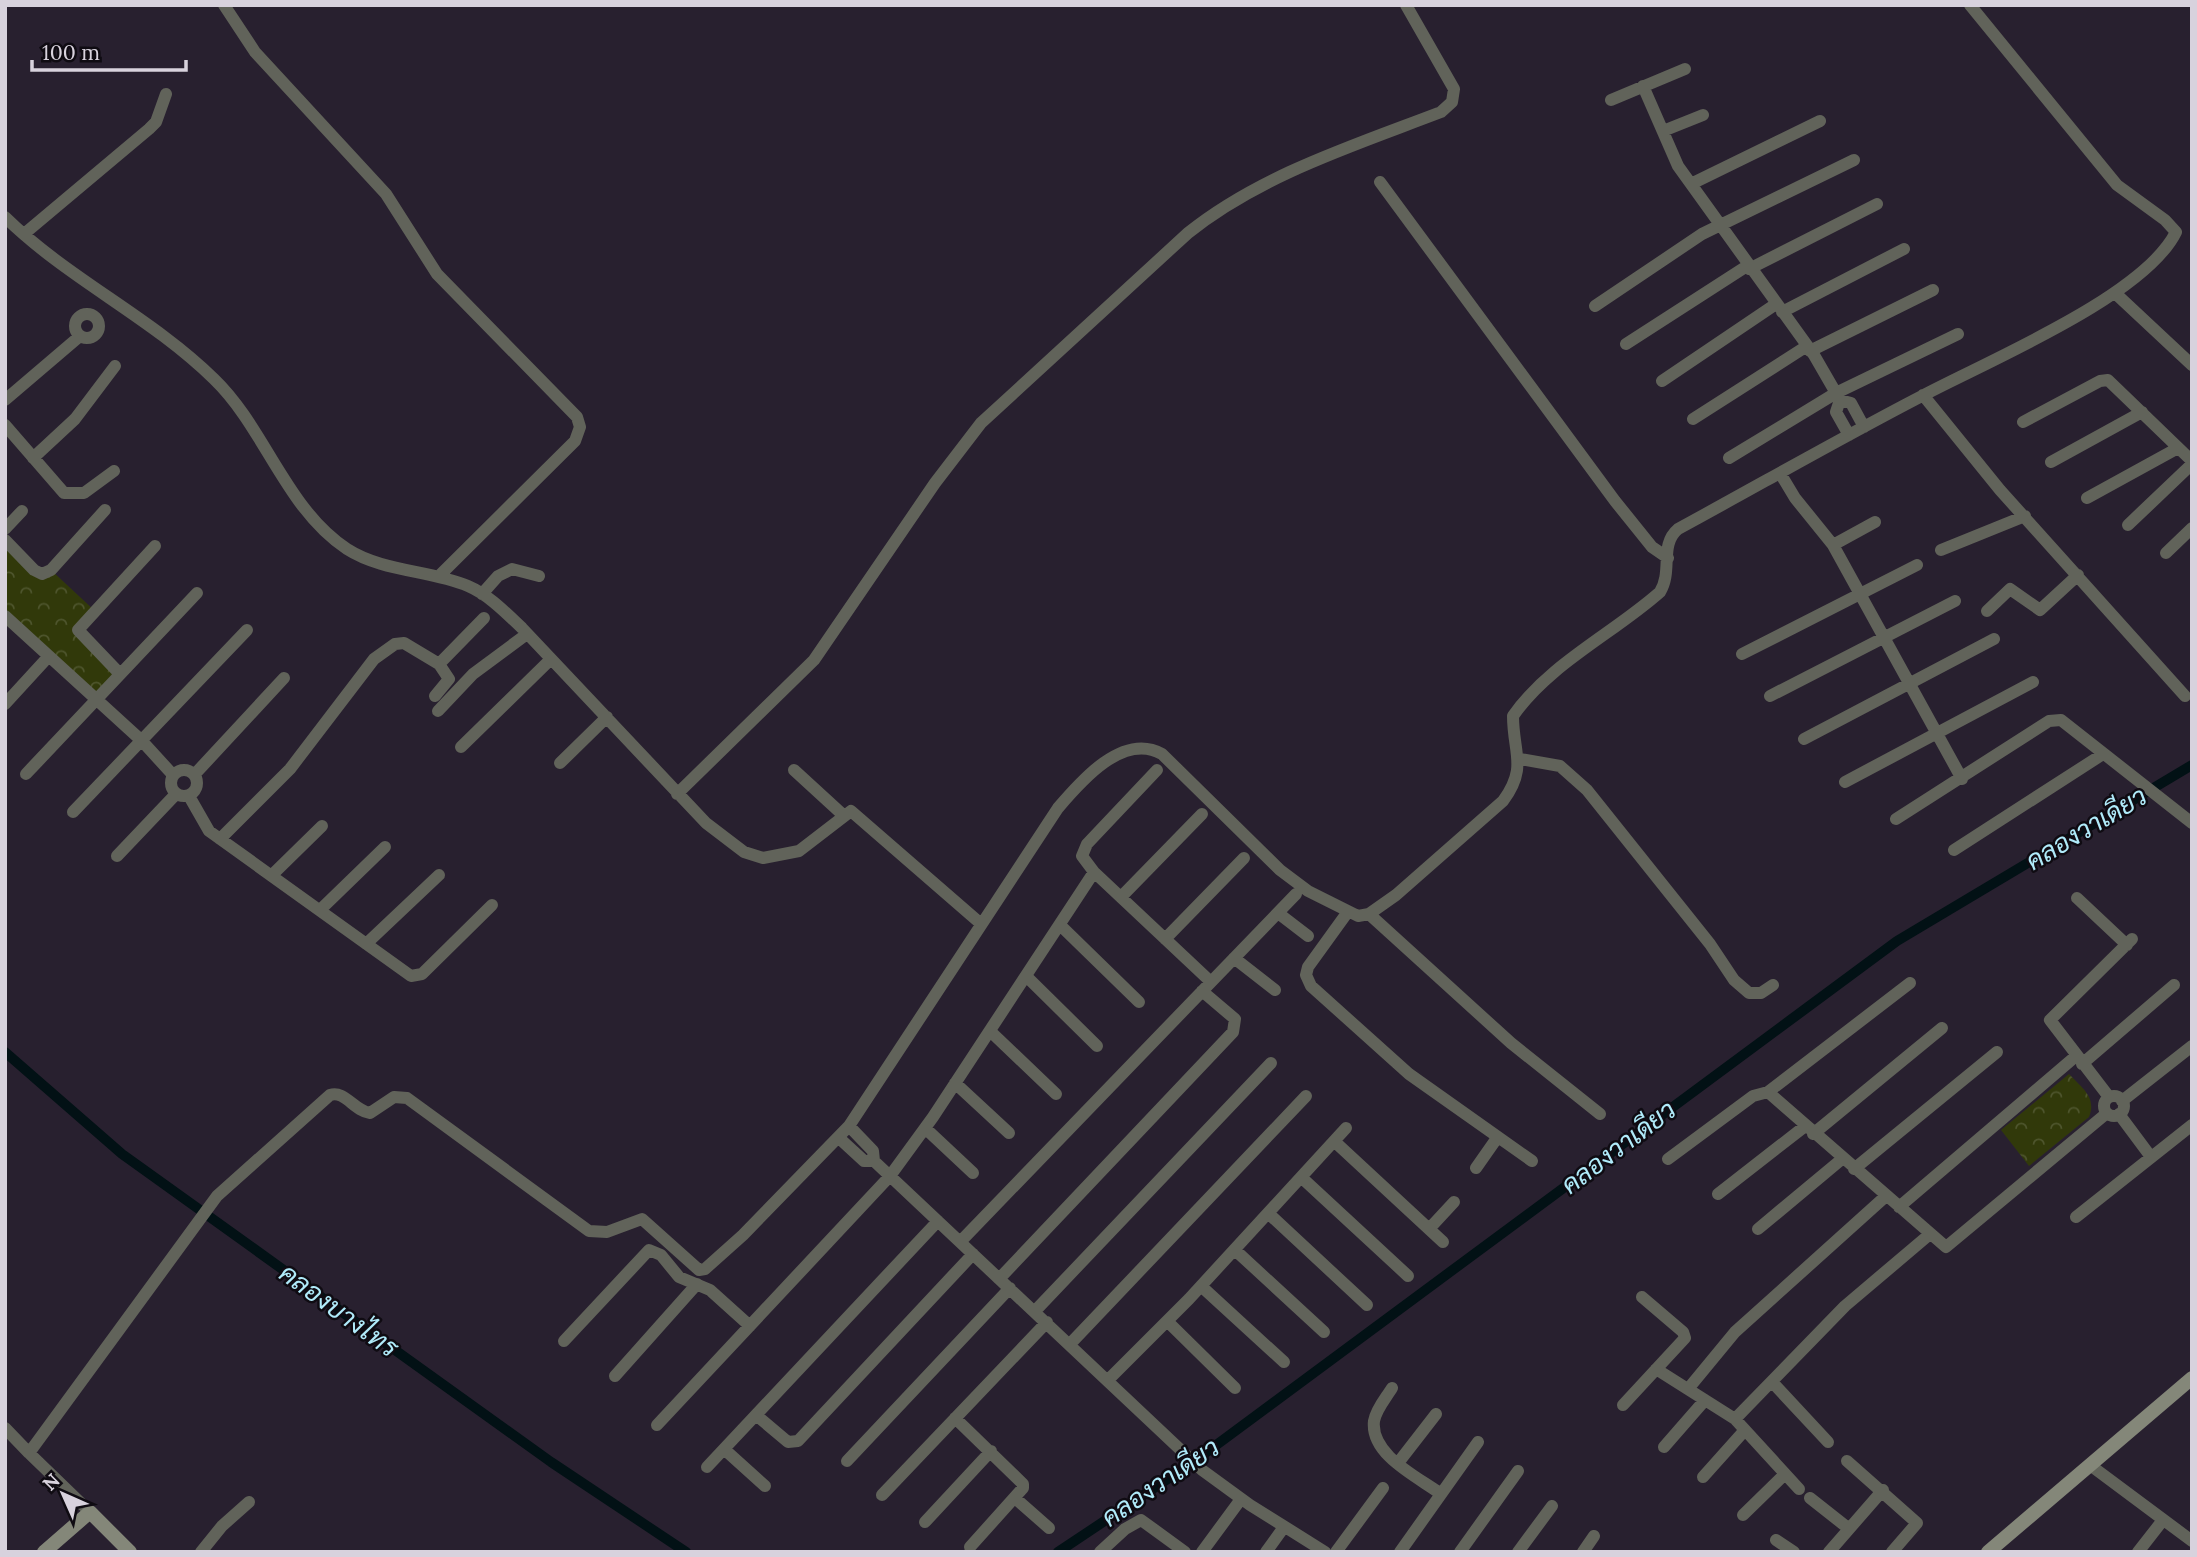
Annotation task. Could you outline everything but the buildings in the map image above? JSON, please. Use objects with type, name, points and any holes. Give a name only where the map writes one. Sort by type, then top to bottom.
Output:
[{"type":"street","points":[[224,5],[255,52],[386,194],[437,274],[577,417],[580,427],[575,441],[439,576]]},
{"type":"street","points":[[682,799],[814,660],[935,483],[981,423],[1188,233],[1210,215],[1249,194],[1322,158],[1441,112],[1452,102],[1454,89],[1406,5]]},
{"type":"street","points":[[1369,915],[1396,895],[1503,801],[1515,784],[1520,759],[1513,716],[1521,704],[1660,592],[1667,580],[1671,535],[1678,529],[1923,395],[2061,325],[2115,293],[2169,247],[2176,232],[2165,220],[2117,185],[1970,5]]},
{"type":"street","points":[[1611,100],[1685,69]]},
{"type":"street","points":[[1643,86],[1678,166],[1808,348],[1838,397],[1851,403],[1864,427]]},
{"type":"street","points":[[24,234],[149,129],[156,122],[166,94]]},
{"type":"street","points":[[1662,131],[1703,115]]},
{"type":"street","points":[[1691,184],[1820,121]]},
{"type":"street","points":[[1595,306],[1720,226],[1854,160]]},
{"type":"street","points":[[1380,183],[1615,501],[1652,547],[1668,558]]},
{"type":"street","points":[[1626,344],[1748,267],[1877,204]]},
{"type":"street","points":[[5,217],[108,300],[187,355],[216,380],[310,514],[347,549],[398,568],[439,576],[482,594],[527,634],[706,823],[744,852],[763,858],[799,850],[842,814],[850,811],[861,817],[981,923]]},
{"type":"street","points":[[1662,381],[1779,308],[1904,249]]},
{"type":"street","points":[[1693,419],[1808,348],[1933,290]]},
{"type":"street","points":[[2115,293],[2192,365]]},
{"type":"street","points":[[5,400],[80,336],[92,337],[97,333],[98,321],[94,316],[108,300]]},
{"type":"street","points":[[1729,458],[1958,334]]},
{"type":"street","points":[[33,458],[75,419],[81,407],[115,366]]},
{"type":"street","points":[[2023,422],[2100,381],[2108,380],[2178,448],[2191,461],[2128,525]]},
{"type":"street","points":[[1923,395],[2025,516],[2185,696]]},
{"type":"street","points":[[1838,397],[1836,412],[1849,435]]},
{"type":"street","points":[[2051,462],[2141,412]]},
{"type":"street","points":[[5,425],[64,493],[84,493],[114,471]]},
{"type":"street","points":[[2087,498],[2178,448]]},
{"type":"street","points":[[1780,473],[1795,498],[1833,545],[1962,779]]},
{"type":"street","points":[[5,540],[34,570],[42,574],[51,570],[105,510]]},
{"type":"street","points":[[5,529],[22,511]]},
{"type":"street","points":[[1941,550],[2025,516]]},
{"type":"street","points":[[1833,545],[1875,522]]},
{"type":"street","points":[[2166,553],[2192,528]]},
{"type":"street","points":[[120,674],[78,629],[155,547]]},
{"type":"street","points":[[1742,654],[1917,565]]},
{"type":"street","points":[[482,594],[498,576],[512,569],[539,576]]},
{"type":"street","points":[[1986,611],[2010,589],[2040,610],[2078,575]]},
{"type":"street","points":[[26,774],[197,593]]},
{"type":"street","points":[[1770,696],[1955,601]]},
{"type":"street","points":[[5,616],[142,741],[173,775]]},
{"type":"street","points":[[439,664],[484,618]]},
{"type":"street","points":[[73,812],[247,630]]},
{"type":"street","points":[[438,711],[474,674],[527,634]]},
{"type":"street","points":[[1804,739],[1994,639]]},
{"type":"street","points":[[220,839],[290,769],[374,659],[395,644],[404,643],[439,664],[449,679],[435,696]]},
{"type":"street","points":[[5,704],[50,656]]},
{"type":"street","points":[[461,747],[551,659]]},
{"type":"street","points":[[195,774],[284,678]]},
{"type":"street","points":[[1845,782],[2033,682]]},
{"type":"street","points":[[560,763],[607,717]]},
{"type":"street","points":[[1896,819],[2049,721],[2061,720],[2103,754],[2131,772],[2192,823]]},
{"type":"street","points":[[29,1453],[216,1198],[330,1095],[341,1095],[363,1112],[375,1111],[394,1097],[407,1098],[589,1231],[607,1232],[642,1219],[699,1270],[705,1269],[743,1235],[849,1126],[981,923],[1077,786],[1099,766],[1134,748],[1144,747],[1162,754],[1280,870],[1347,913],[1369,915],[1511,1043],[1600,1114]]},
{"type":"street","points":[[1954,850],[2103,754]]},
{"type":"street","points":[[1520,759],[1560,766],[1587,790],[1710,944],[1734,979],[1749,993],[1761,993],[1773,985]]},
{"type":"street","points":[[794,769],[842,814]]},
{"type":"street","points":[[117,856],[183,795],[198,786],[195,774],[188,770],[173,775]]},
{"type":"street","points":[[999,1279],[1233,1032],[1235,1019],[1165,939],[1086,864],[1083,850],[1157,770]]},
{"type":"street","points":[[173,775],[171,785],[183,795],[200,819],[220,839],[411,976],[417,976],[492,905]]},
{"type":"street","points":[[1121,897],[1202,814]]},
{"type":"street","points":[[272,874],[322,826]]},
{"type":"street","points":[[320,910],[385,847]]},
{"type":"street","points":[[1165,939],[1244,858]]},
{"type":"street","points":[[657,1425],[890,1176],[925,1128],[1094,872]]},
{"type":"street","points":[[366,944],[439,875]]},
{"type":"street","points":[[960,1242],[1296,894]]},
{"type":"street","points":[[2077,898],[2129,942],[2050,1020],[2109,1097],[2104,1105],[2116,1110],[2151,1157]]},
{"type":"street","points":[[1278,913],[1308,936]]},
{"type":"street","points":[[1347,913],[1308,967],[1306,975],[1311,986],[1409,1074],[1532,1161]]},
{"type":"street","points":[[1060,925],[1139,1002]]},
{"type":"street","points":[[1234,958],[1275,990]]},
{"type":"street","points":[[1026,976],[1097,1046]]},
{"type":"street","points":[[1668,1159],[1753,1096],[1768,1092],[1910,983]]},
{"type":"street","points":[[1899,1207],[2174,985]]},
{"type":"street","points":[[1718,1194],[1808,1131],[1942,1028]]},
{"type":"street","points":[[990,1031],[1056,1094]]},
{"type":"street","points":[[1768,1092],[1808,1131],[1946,1247],[2192,1046]]},
{"type":"street","points":[[1854,1169],[1997,1052]]},
{"type":"street","points":[[1035,1311],[1271,1063]]},
{"type":"street","points":[[954,1083],[1009,1133]]},
{"type":"street","points":[[1070,1344],[1306,1096]]},
{"type":"street","points":[[2076,1217],[2192,1125]]},
{"type":"street","points":[[849,1126],[873,1151],[874,1161],[1202,1470],[1241,1499],[1325,1552]]},
{"type":"street","points":[[925,1128],[973,1173]]},
{"type":"street","points":[[1108,1380],[1201,1286],[1346,1128]]},
{"type":"street","points":[[839,1138],[864,1161],[874,1161]]},
{"type":"street","points":[[1476,1168],[1497,1138]]},
{"type":"street","points":[[1334,1141],[1443,1242]]},
{"type":"street","points":[[1758,1229],[1842,1159]]},
{"type":"street","points":[[1301,1177],[1408,1276]]},
{"type":"street","points":[[1688,1389],[1735,1332],[1886,1196]]},
{"type":"street","points":[[1429,1229],[1454,1202]]},
{"type":"street","points":[[1268,1213],[1367,1305]]},
{"type":"street","points":[[707,1467],[937,1220]]},
{"type":"street","points":[[1735,1419],[1773,1383],[1845,1306],[1930,1234]]},
{"type":"street","points":[[564,1341],[640,1255],[649,1250],[661,1255],[679,1277],[710,1290],[750,1326]]},
{"type":"street","points":[[1235,1250],[1324,1332]]},
{"type":"street","points":[[756,1415],[788,1442],[798,1441],[973,1254]]},
{"type":"street","points":[[615,1376],[697,1284]]},
{"type":"street","points":[[1201,1286],[1284,1362]]},
{"type":"street","points":[[847,1461],[1010,1288]]},
{"type":"street","points":[[1623,1405],[1685,1335],[1642,1297]]},
{"type":"street","points":[[1167,1321],[1235,1388]]},
{"type":"street","points":[[882,1495],[1046,1322]]},
{"type":"street","points":[[1657,1369],[1735,1419],[1799,1489]]},
{"type":"street","points":[[1988,1552],[2192,1378]]},
{"type":"street","points":[[1773,1383],[1828,1442]]},
{"type":"street","points":[[1392,1388],[1378,1411],[1374,1430],[1385,1453],[1441,1494]]},
{"type":"street","points":[[1664,1447],[1704,1400]]},
{"type":"street","points":[[1398,1462],[1436,1415]]},
{"type":"street","points":[[955,1418],[1023,1484],[1015,1498],[970,1546]]},
{"type":"street","points":[[5,1428],[130,1552]]},
{"type":"street","points":[[1703,1477],[1745,1430]]},
{"type":"street","points":[[1400,1552],[1478,1442]]},
{"type":"street","points":[[724,1449],[765,1486]]},
{"type":"street","points":[[925,1522],[990,1451]]},
{"type":"street","points":[[1847,1461],[1883,1490],[1917,1523],[1892,1552]]},
{"type":"street","points":[[2090,1465],[2192,1541]]},
{"type":"street","points":[[1460,1552],[1518,1471]]},
{"type":"street","points":[[1744,1515],[1785,1474]]},
{"type":"street","points":[[1335,1552],[1383,1488]]},
{"type":"street","points":[[1829,1552],[1883,1490]]},
{"type":"street","points":[[1015,1498],[1049,1528]]},
{"type":"street","points":[[1810,1498],[1849,1528]]},
{"type":"street","points":[[1202,1552],[1241,1499]]},
{"type":"street","points":[[201,1552],[222,1526],[249,1502]]},
{"type":"street","points":[[1518,1552],[1552,1506]]},
{"type":"street","points":[[44,1552],[90,1512]]},
{"type":"street","points":[[1100,1552],[1125,1529],[1141,1520],[1185,1552]]},
{"type":"street","points":[[2138,1552],[2163,1520]]},
{"type":"street","points":[[1266,1552],[1284,1527]]},
{"type":"street","points":[[1583,1552],[1594,1536]]},
{"type":"street","points":[[1776,1540],[1794,1552]]},
{"type":"green space","points":[[5,540],[43,577],[51,570],[95,611],[77,631],[124,671],[95,700],[5,616]]},
{"type":"green space","points":[[2069,1074],[2090,1098],[2089,1117],[2029,1166],[2001,1130]]},
{"type":"waterway","name":"คลองวาเดียว","points":[[1058,1552],[1196,1460],[1897,941],[2192,765]]},
{"type":"waterway","name":"คลองบางไทร","points":[[5,1052],[122,1154],[551,1462],[686,1552]]}]
